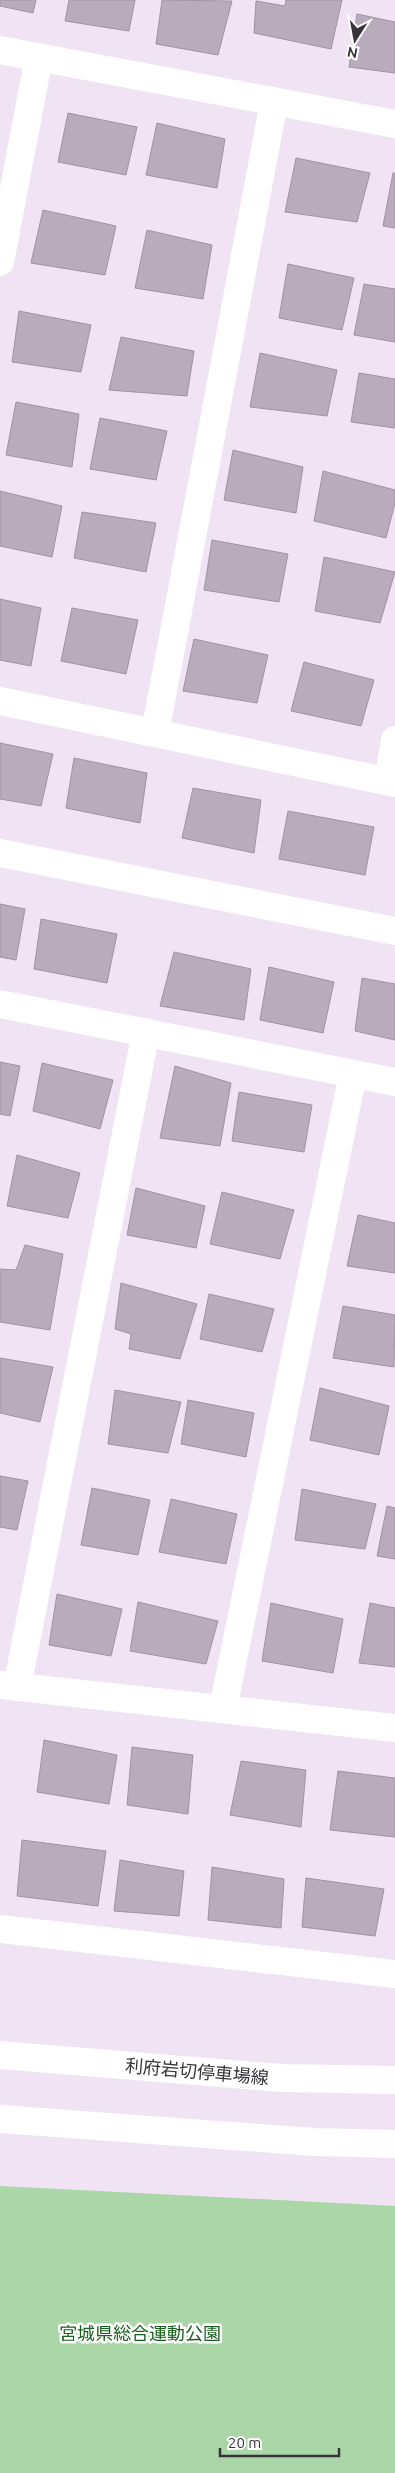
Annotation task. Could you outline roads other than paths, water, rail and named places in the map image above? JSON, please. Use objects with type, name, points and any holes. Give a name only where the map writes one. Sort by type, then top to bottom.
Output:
[{"type":"street","points":[[0,50],[395,124]]},
{"type":"street","points":[[0,262],[39,57]]},
{"type":"street","points":[[155,733],[274,102]]},
{"type":"street","points":[[0,701],[391,782],[395,740]]},
{"type":"street","points":[[0,853],[395,931]]},
{"type":"street","points":[[0,1004],[395,1082]]},
{"type":"street","points":[[146,1032],[9,1686],[395,1728]]},
{"type":"street","points":[[223,1708],[353,1074]]},
{"type":"street","points":[[0,1929],[395,1974]]},
{"type":"street","name":"利府岩切停車場線","points":[[0,2055],[280,2078],[395,2080]]},
{"type":"street","points":[[0,2118],[315,2142],[395,2144]]},
{"type":"park label","name":"宮城県総合運動公園","points":[[140,2333]]}]
